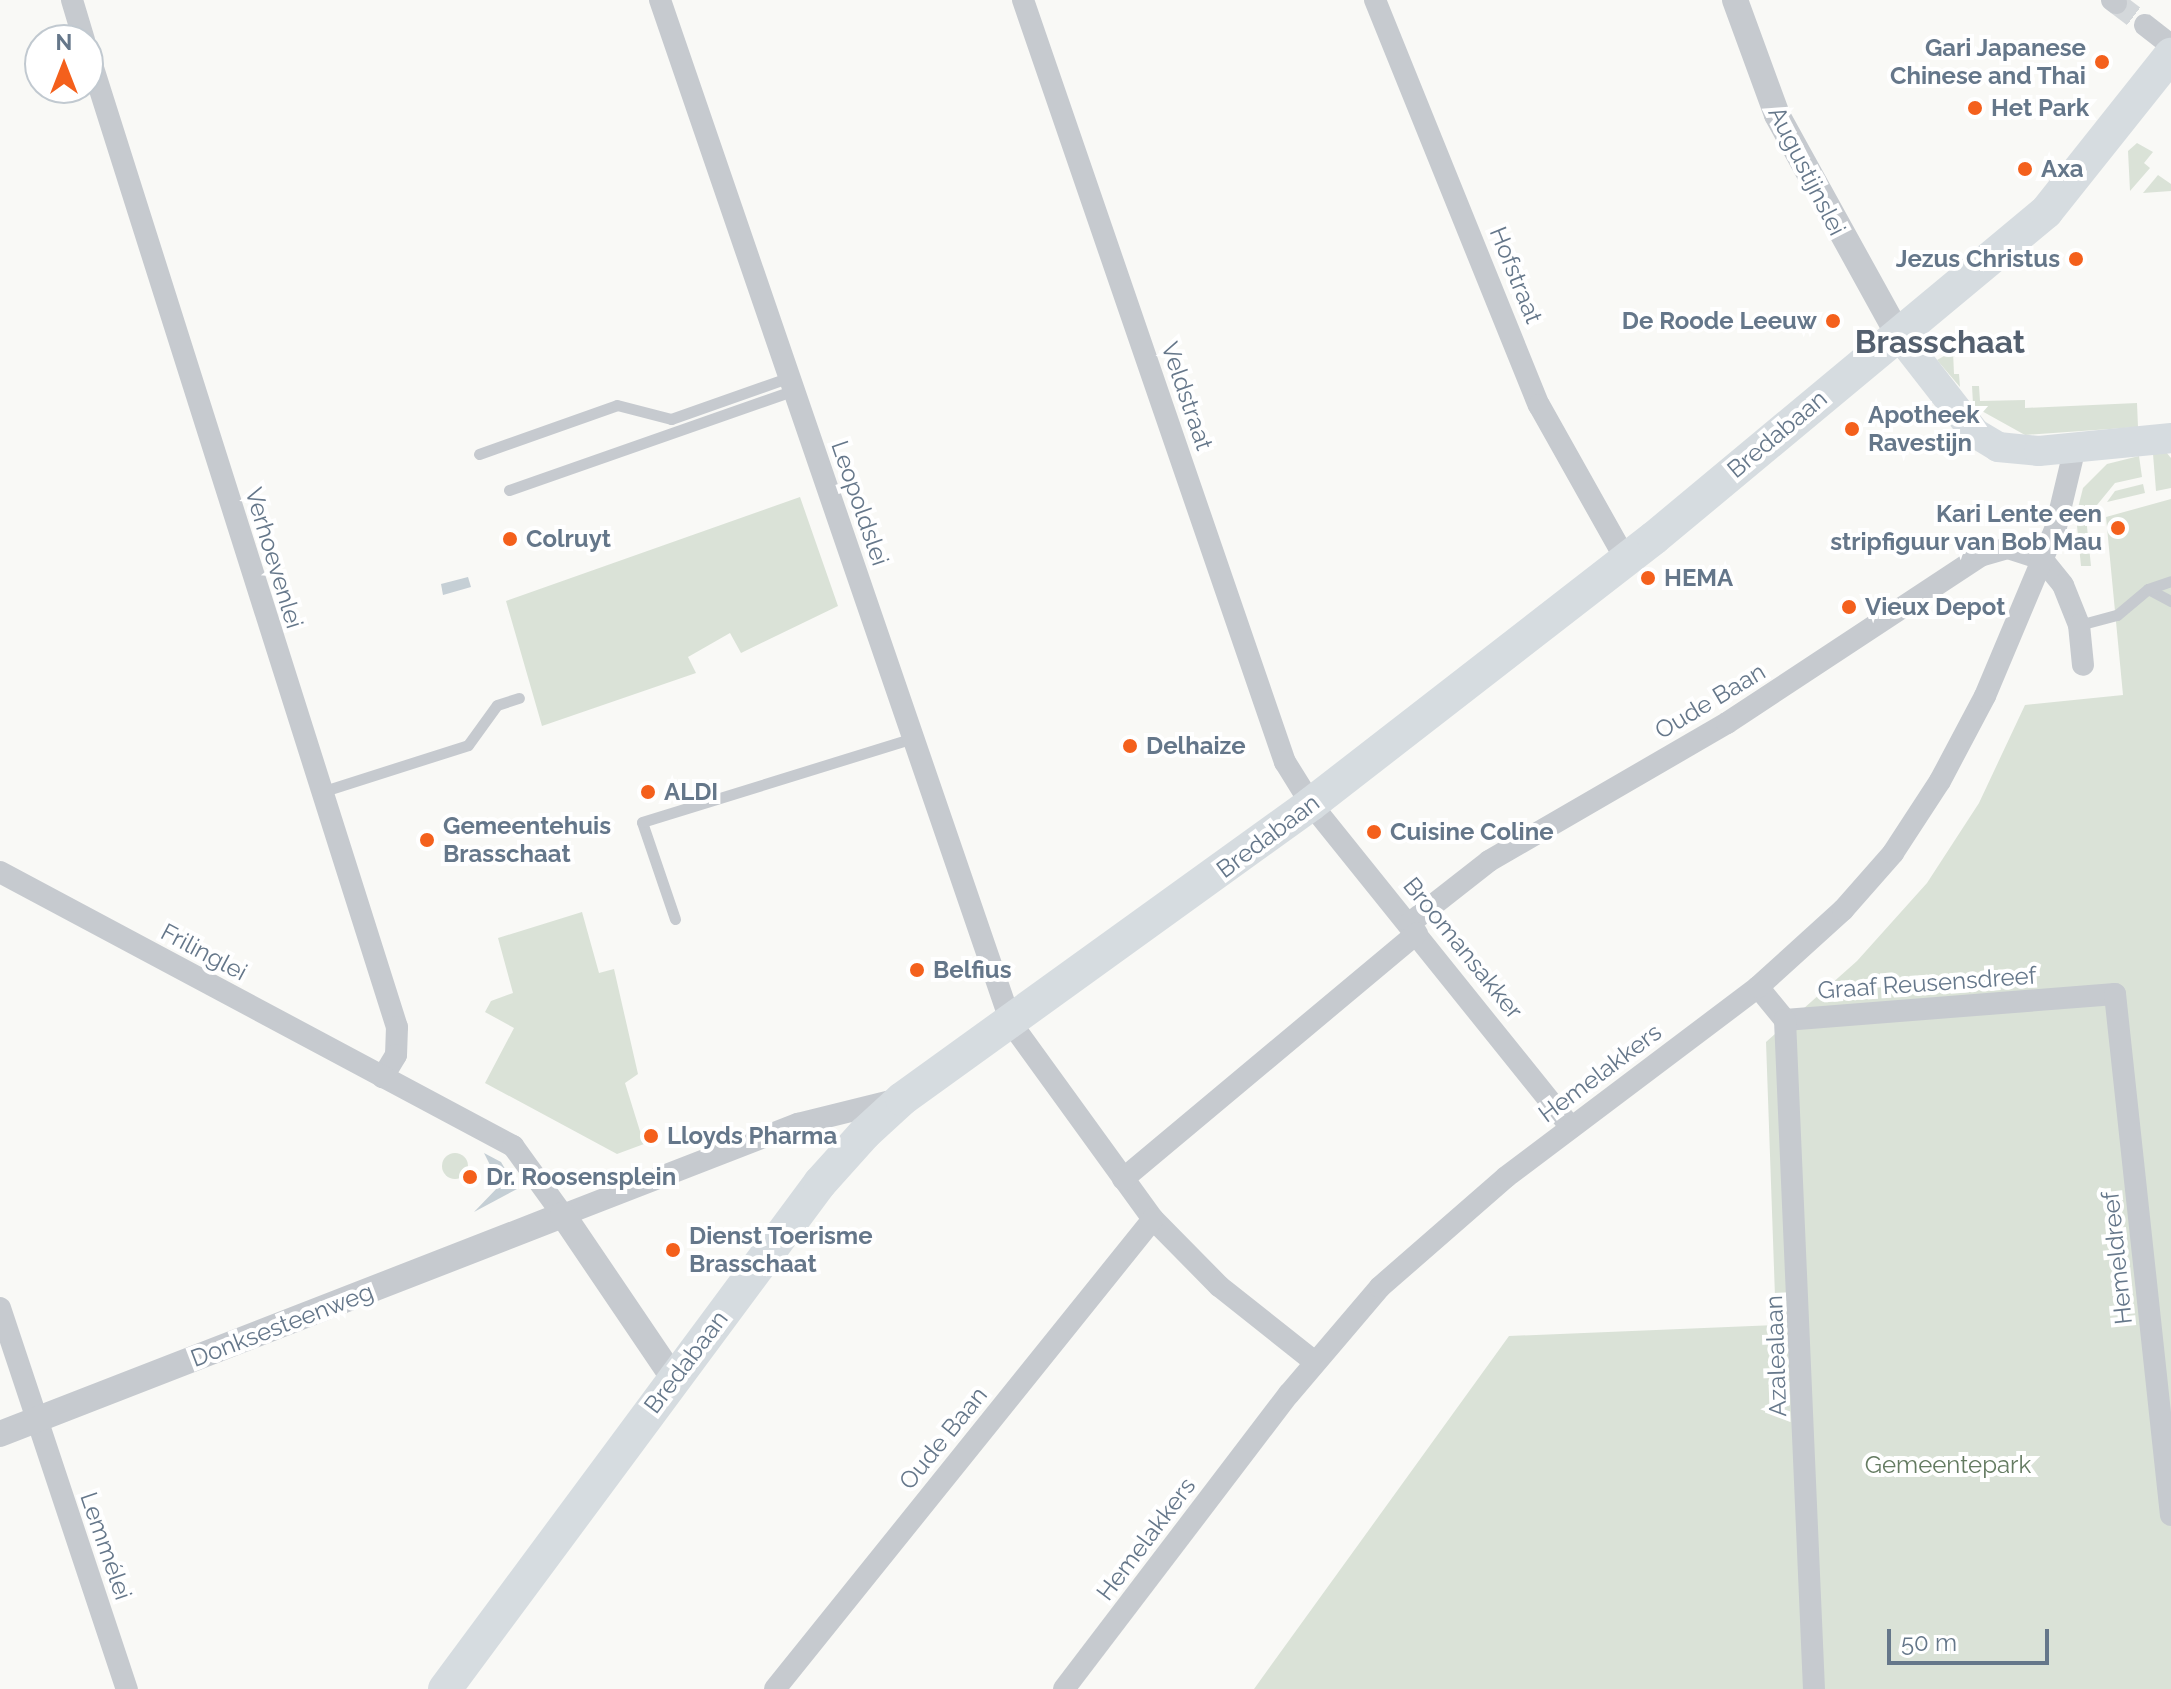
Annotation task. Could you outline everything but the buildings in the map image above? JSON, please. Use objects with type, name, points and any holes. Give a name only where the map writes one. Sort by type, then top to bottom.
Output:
[{"type":"main road","name":"Bredabaan","points":[[445,1689],[820,1183],[902,1099],[1311,804],[1626,560],[2046,212],[2171,55]]},
{"type":"main road","points":[[1898,334],[1975,433],[1998,447],[2019,451],[2171,438]]},
{"type":"street","points":[[72,0],[79,24]]},
{"type":"street","name":"Leopoldslei","points":[[660,0],[1011,1023]]},
{"type":"street","name":"Veldstraat","points":[[1023,0],[1285,762],[1311,804]]},
{"type":"street","name":"Hofstraat","points":[[1375,0],[1539,405],[1626,560]]},
{"type":"street","name":"Augustijnslei","points":[[1735,0],[1777,115],[1898,334]]},
{"type":"street","points":[[2145,25],[2171,45]]},
{"type":"street","name":"Verhoevenlei","points":[[104,103],[397,1027],[396,1055],[383,1077]]},
{"type":"street","name":"Hemelakkers","points":[[1064,1689],[1315,1362],[1414,1254],[1571,1127],[1758,987],[1843,910],[1914,824],[1985,696],[2056,527],[2075,447]]},
{"type":"street","name":"Oude Baan","points":[[1123,1179],[1489,861],[1727,723],[1992,549],[2023,550],[2042,559]]},
{"type":"street","points":[[2042,559],[2063,585],[2079,625],[2083,665]]},
{"type":"street","name":"Broomansakker","points":[[1311,804],[1414,928],[1571,1127]]},
{"type":"street","name":"Frilinglei","points":[[0,872],[513,1146],[563,1215]]},
{"type":"street","points":[[1758,987],[1785,1020]]},
{"type":"street","name":"Graaf Reusensdreef","points":[[1785,1020],[2115,994]]},
{"type":"street","name":"Hemeldreef","points":[[2115,994],[2171,1515]]},
{"type":"street","name":"Azalealaan","points":[[1785,1020],[1814,1689]]},
{"type":"street","points":[[1011,1023],[1153,1219],[1219,1286],[1315,1362]]},
{"type":"street","points":[[674,1379],[563,1215],[798,1124],[902,1099]]},
{"type":"street","name":"Donksesteenweg","points":[[0,1434],[563,1215]]},
{"type":"street","name":"Oude Baan","points":[[775,1689],[1153,1219]]},
{"type":"street","name":"Lemmélei","points":[[0,1308],[127,1689]]},
{"type":"lane","points":[[479,454],[617,405],[671,419],[792,384]]},
{"type":"lane","points":[[509,490],[792,384]]},
{"type":"lane","points":[[2079,625],[2117,615],[2148,589],[2171,581]]},
{"type":"lane","points":[[2148,589],[2171,601]]},
{"type":"lane","points":[[321,792],[468,745],[497,705],[519,698]]},
{"type":"lane","points":[[675,919],[642,822],[913,738]]},
{"type":"green space","points":[[2137,143],[2153,152],[2144,163],[2150,168],[2130,191],[2128,151]]},
{"type":"green space","points":[[2158,175],[2171,184],[2171,191],[2143,193]]},
{"type":"green space","points":[[1953,351],[1954,374],[1959,374],[1960,387],[1937,360]]},
{"type":"green space","points":[[1972,386],[1979,386],[1980,401],[2025,400],[2025,408],[2137,403],[2138,427],[2025,435],[1973,404]]},
{"type":"green space","points":[[2166,452],[2171,458],[2171,488],[2156,491],[2153,454]]},
{"type":"green space","points":[[2139,456],[2142,477],[2115,483],[2097,505],[2085,507],[2091,566],[2081,566],[2076,516],[2083,488],[2107,464]]},
{"type":"green space","points":[[2143,484],[2145,493],[2107,502],[2115,491]]},
{"type":"green space","points":[[800,497],[838,606],[741,653],[730,633],[688,657],[696,673],[542,726],[506,601]]},
{"type":"green space","name":"Gemeentepark","points":[[2171,499],[2171,1689],[1254,1689],[1509,1336],[1776,1325],[1766,1042],[1857,961],[1927,883],[1979,803],[2025,705],[2123,695],[2106,517]]},
{"type":"green space","points":[[582,912],[599,973],[614,969],[638,1074],[625,1083],[644,1144],[617,1154],[485,1083],[514,1028],[485,1012],[491,1001],[513,993],[498,938]]},
{"type":"green space","points":[[455,1153],[464,1157],[468,1166],[464,1175],[455,1179],[446,1175],[442,1166],[446,1157]]},
{"type":"shaded area","points":[[468,577],[471,587],[443,595],[441,584]]},
{"type":"shaded area","points":[[484,1153],[501,1162],[517,1189],[474,1212],[500,1185]]},
{"type":"tunnel","points":[[2116,3],[2145,25]]},
{"type":"place","name":"Gari Japanese Chinese and Thai","points":[[2102,62]]},
{"type":"place","name":"Het Park","points":[[1975,108]]},
{"type":"place","name":"Axa","points":[[2025,169]]},
{"type":"place","name":"Jezus Christus","points":[[2076,259]]},
{"type":"place","name":"De Roode Leeuw","points":[[1833,321]]},
{"type":"place","name":"Apotheek Ravestijn","points":[[1852,429]]},
{"type":"place","name":"Kari Lente een stripfiguur van Bob Mau","points":[[2118,528]]},
{"type":"place","name":"Colruyt","points":[[510,539]]},
{"type":"place","name":"HEMA","points":[[1648,578]]},
{"type":"place","name":"Vieux Depot","points":[[1849,607]]},
{"type":"place","name":"Delhaize","points":[[1130,746]]},
{"type":"place","name":"ALDI","points":[[648,792]]},
{"type":"place","name":"Cuisine Coline","points":[[1374,832]]},
{"type":"place","name":"Gemeentehuis Brasschaat","points":[[427,840]]},
{"type":"place","name":"Belfius","points":[[917,970]]},
{"type":"place","name":"Lloyds Pharma","points":[[651,1136]]},
{"type":"place","name":"Dr. Roosensplein","points":[[470,1177]]},
{"type":"place","name":"Dienst Toerisme Brasschaat","points":[[673,1250]]},
{"type":"district","name":"Brasschaat","points":[[1940,342]]}]
